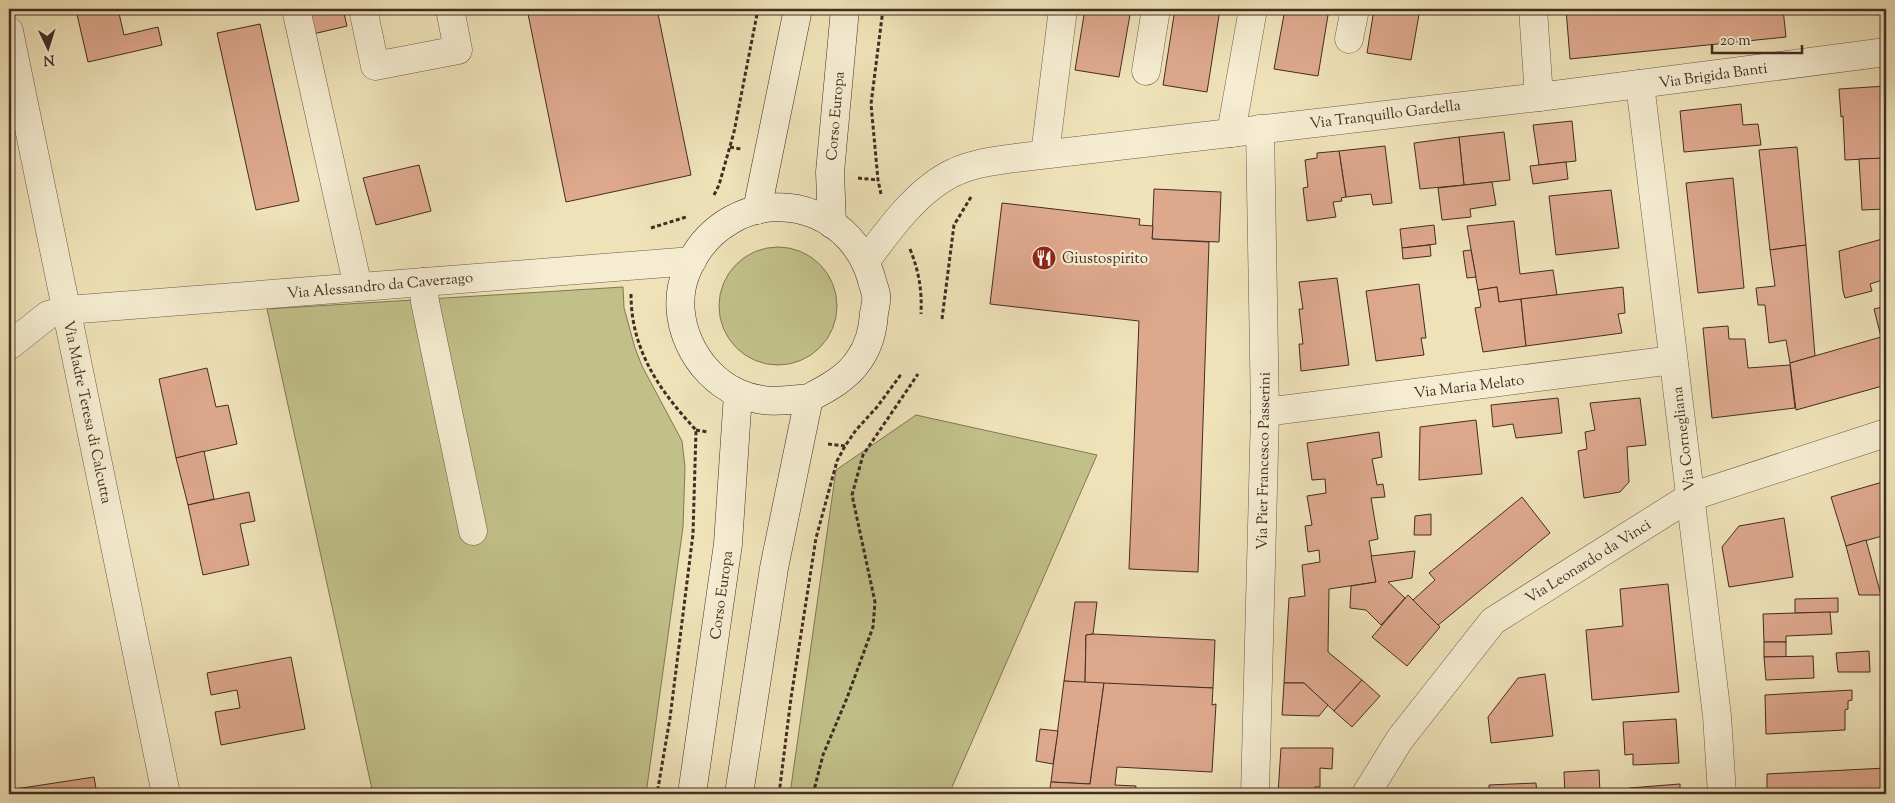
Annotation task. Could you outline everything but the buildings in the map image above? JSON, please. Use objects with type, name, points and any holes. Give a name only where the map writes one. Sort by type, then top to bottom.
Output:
[{"type":"street","points":[[296,9],[358,287]]},
{"type":"street","points":[[363,9],[375,66],[458,50],[450,9]]},
{"type":"street","points":[[757,210],[798,9]]},
{"type":"street","name":"Corso Europa","points":[[832,224],[830,172],[845,9]]},
{"type":"street","points":[[1045,154],[1063,9]]},
{"type":"street","points":[[1146,71],[1156,9]]},
{"type":"street","points":[[1231,133],[1253,9]]},
{"type":"street","points":[[1349,39],[1355,9]]},
{"type":"street","points":[[1533,9],[1539,97]]},
{"type":"street","name":"Via Madre Teresa di Calcutta","points":[[9,31],[166,794]]},
{"type":"street","name":"Via Brigida Banti","points":[[1539,97],[1886,52]]},
{"type":"street","name":"Via Cornegliana","points":[[1640,84],[1717,716],[1722,794]]},
{"type":"street","name":"Via Tranquillo Gardella","points":[[866,260],[894,224],[920,197],[954,172],[975,165],[1045,154],[1539,97]]},
{"type":"street","name":"Via Pier Francesco Passerini","points":[[1255,794],[1265,412],[1260,129]]},
{"type":"street","points":[[770,207],[798,208],[823,218],[832,224],[848,235],[866,260],[876,295],[873,331],[859,360],[837,383],[809,398],[773,402],[738,394],[714,378],[696,357],[684,331],[680,302],[685,274],[698,249],[717,228],[742,214],[770,207]]},
{"type":"street","name":"Via Alessandro da Caverzago","points":[[67,310],[692,261]]},
{"type":"street","points":[[423,282],[425,302],[473,531]]},
{"type":"street","points":[[9,346],[48,315],[67,310]]},
{"type":"street","name":"Via Maria Melato","points":[[1265,412],[1673,360]]},
{"type":"street","name":"Corso Europa","points":[[692,794],[728,544],[738,394]]},
{"type":"street","points":[[739,794],[774,568],[809,398]]},
{"type":"street","name":"Via Leonardo da Vinci","points":[[1366,794],[1400,739],[1493,621],[1690,497],[1886,433]]},
{"type":"path","points":[[713,197],[719,185],[734,132],[758,9]]},
{"type":"path","points":[[881,196],[871,104],[883,9]]},
{"type":"path","points":[[853,177],[878,180]]},
{"type":"path","points":[[942,318],[954,225],[971,196]]},
{"type":"path","points":[[651,228],[689,216]]},
{"type":"path","points":[[907,241],[916,265],[922,290],[921,314]]},
{"type":"path","points":[[631,291],[633,324],[646,361],[660,387],[696,430],[693,534],[670,718],[657,794]]},
{"type":"path","points":[[779,794],[791,698],[816,538],[837,460],[856,430],[877,407],[902,373]]},
{"type":"path","points":[[812,794],[823,755],[847,698],[873,627],[875,602],[852,495],[863,455],[918,374]]},
{"type":"path","points":[[822,444],[845,446]]},
{"type":"shaded area","points":[[778,247],[800,252],[811,257],[827,273],[832,284],[837,306],[832,328],[827,339],[811,355],[800,360],[778,365],[756,360],[745,355],[729,339],[724,328],[719,306],[724,284],[729,273],[745,257],[756,252]]},
{"type":"shaded area","points":[[623,287],[624,308],[635,348],[642,366],[682,441],[685,467],[683,527],[646,794],[373,794],[267,309]]},
{"type":"shaded area","points":[[916,415],[1097,455],[949,794],[790,794],[836,470]]},
{"type":"place","name":"Giustospirito","points":[[1044,258]]}]
